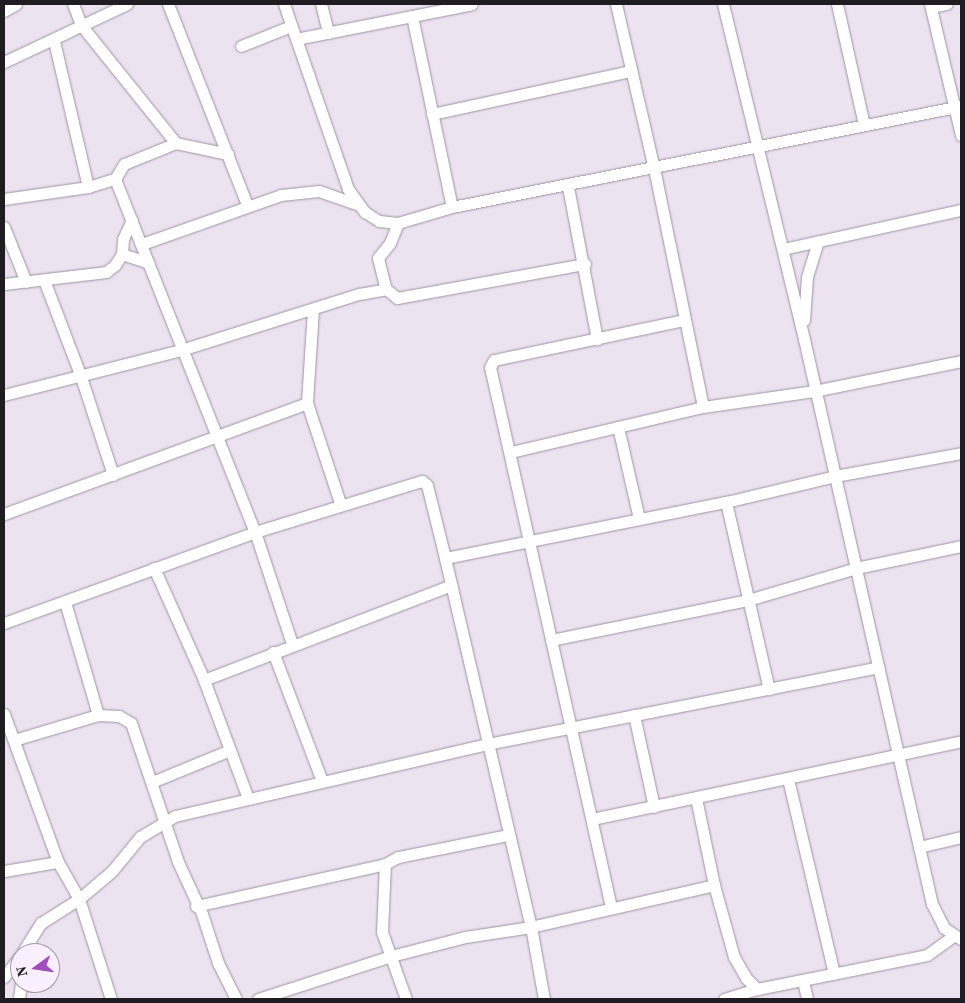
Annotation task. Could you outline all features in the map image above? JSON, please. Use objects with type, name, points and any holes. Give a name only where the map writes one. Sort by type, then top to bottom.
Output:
[{"type":"street","points":[[4,11],[16,4]]},
{"type":"street","points":[[73,4],[81,25],[176,143]]},
{"type":"street","points":[[4,62],[54,41],[81,25],[127,4]]},
{"type":"street","points":[[168,4],[247,205]]},
{"type":"street","points":[[284,4],[348,189],[360,205],[379,221],[398,223],[452,207],[568,187],[958,106]]},
{"type":"street","points":[[322,4],[328,32]]},
{"type":"street","points":[[296,39],[472,4]]},
{"type":"street","points":[[616,4],[654,168],[703,406]]},
{"type":"street","points":[[723,4],[783,249],[814,391],[936,915],[957,937],[927,955],[757,989],[724,999]]},
{"type":"street","points":[[837,4],[864,125]]},
{"type":"street","points":[[947,4],[930,5],[958,106],[961,136]]},
{"type":"street","points":[[412,16],[452,207]]},
{"type":"street","points":[[241,46],[291,26]]},
{"type":"street","points":[[54,41],[88,187]]},
{"type":"street","points":[[432,114],[630,71]]},
{"type":"street","points":[[4,199],[88,187],[115,178],[124,164],[176,143],[228,154]]},
{"type":"street","points":[[115,178],[142,244],[181,350],[255,532],[292,644]]},
{"type":"street","points":[[568,187],[585,264],[597,339]]},
{"type":"street","points":[[142,244],[247,205],[281,195],[319,192],[360,205]]},
{"type":"street","points":[[783,249],[961,210]]},
{"type":"street","points":[[4,284],[106,272],[115,265],[122,254],[123,239],[132,220]]},
{"type":"street","points":[[398,223],[390,243],[378,258],[386,289],[397,298],[423,295],[585,264]]},
{"type":"street","points":[[4,227],[26,282]]},
{"type":"street","points":[[804,339],[804,294],[818,242]]},
{"type":"street","points":[[122,254],[149,263]]},
{"type":"street","points":[[44,280],[81,377],[113,475]]},
{"type":"street","points":[[4,395],[81,377],[181,350],[313,309],[386,289]]},
{"type":"street","points":[[313,309],[307,403],[340,503]]},
{"type":"street","points":[[611,907],[491,363],[684,320]]},
{"type":"street","points":[[511,452],[703,406],[814,391],[961,361]]},
{"type":"street","points":[[4,514],[218,438],[307,403]]},
{"type":"street","points":[[618,426],[639,519]]},
{"type":"street","points":[[445,558],[726,502],[835,476],[961,453]]},
{"type":"street","points":[[4,623],[340,503],[422,481],[427,486],[445,558],[486,744],[530,927],[544,999]]},
{"type":"street","points":[[726,502],[770,689]]},
{"type":"street","points":[[551,640],[748,600],[856,568],[961,549]]},
{"type":"street","points":[[154,568],[204,680],[248,798]]},
{"type":"street","points":[[204,680],[292,644],[451,585]]},
{"type":"street","points":[[65,602],[98,715]]},
{"type":"street","points":[[273,652],[322,781]]},
{"type":"street","points":[[30,943],[41,923],[79,898],[112,871],[140,837],[164,820],[248,798],[486,744],[878,667]]},
{"type":"street","points":[[4,714],[58,862],[79,898],[111,999]]},
{"type":"street","points":[[14,740],[98,715],[119,716],[130,723],[196,906],[236,999]]},
{"type":"street","points":[[634,715],[654,807]]},
{"type":"street","points":[[592,819],[961,741]]},
{"type":"street","points":[[152,782],[230,750]]},
{"type":"street","points":[[788,779],[834,974]]},
{"type":"street","points":[[696,798],[714,884],[737,964],[757,989]]},
{"type":"street","points":[[196,906],[385,864],[398,856],[508,835]]},
{"type":"street","points":[[919,847],[961,837]]},
{"type":"street","points":[[4,871],[58,862]]},
{"type":"street","points":[[385,864],[382,932],[406,999]]},
{"type":"street","points":[[258,999],[390,956],[465,937],[530,927],[714,884]]},
{"type":"street","points":[[803,981],[807,999]]}]
